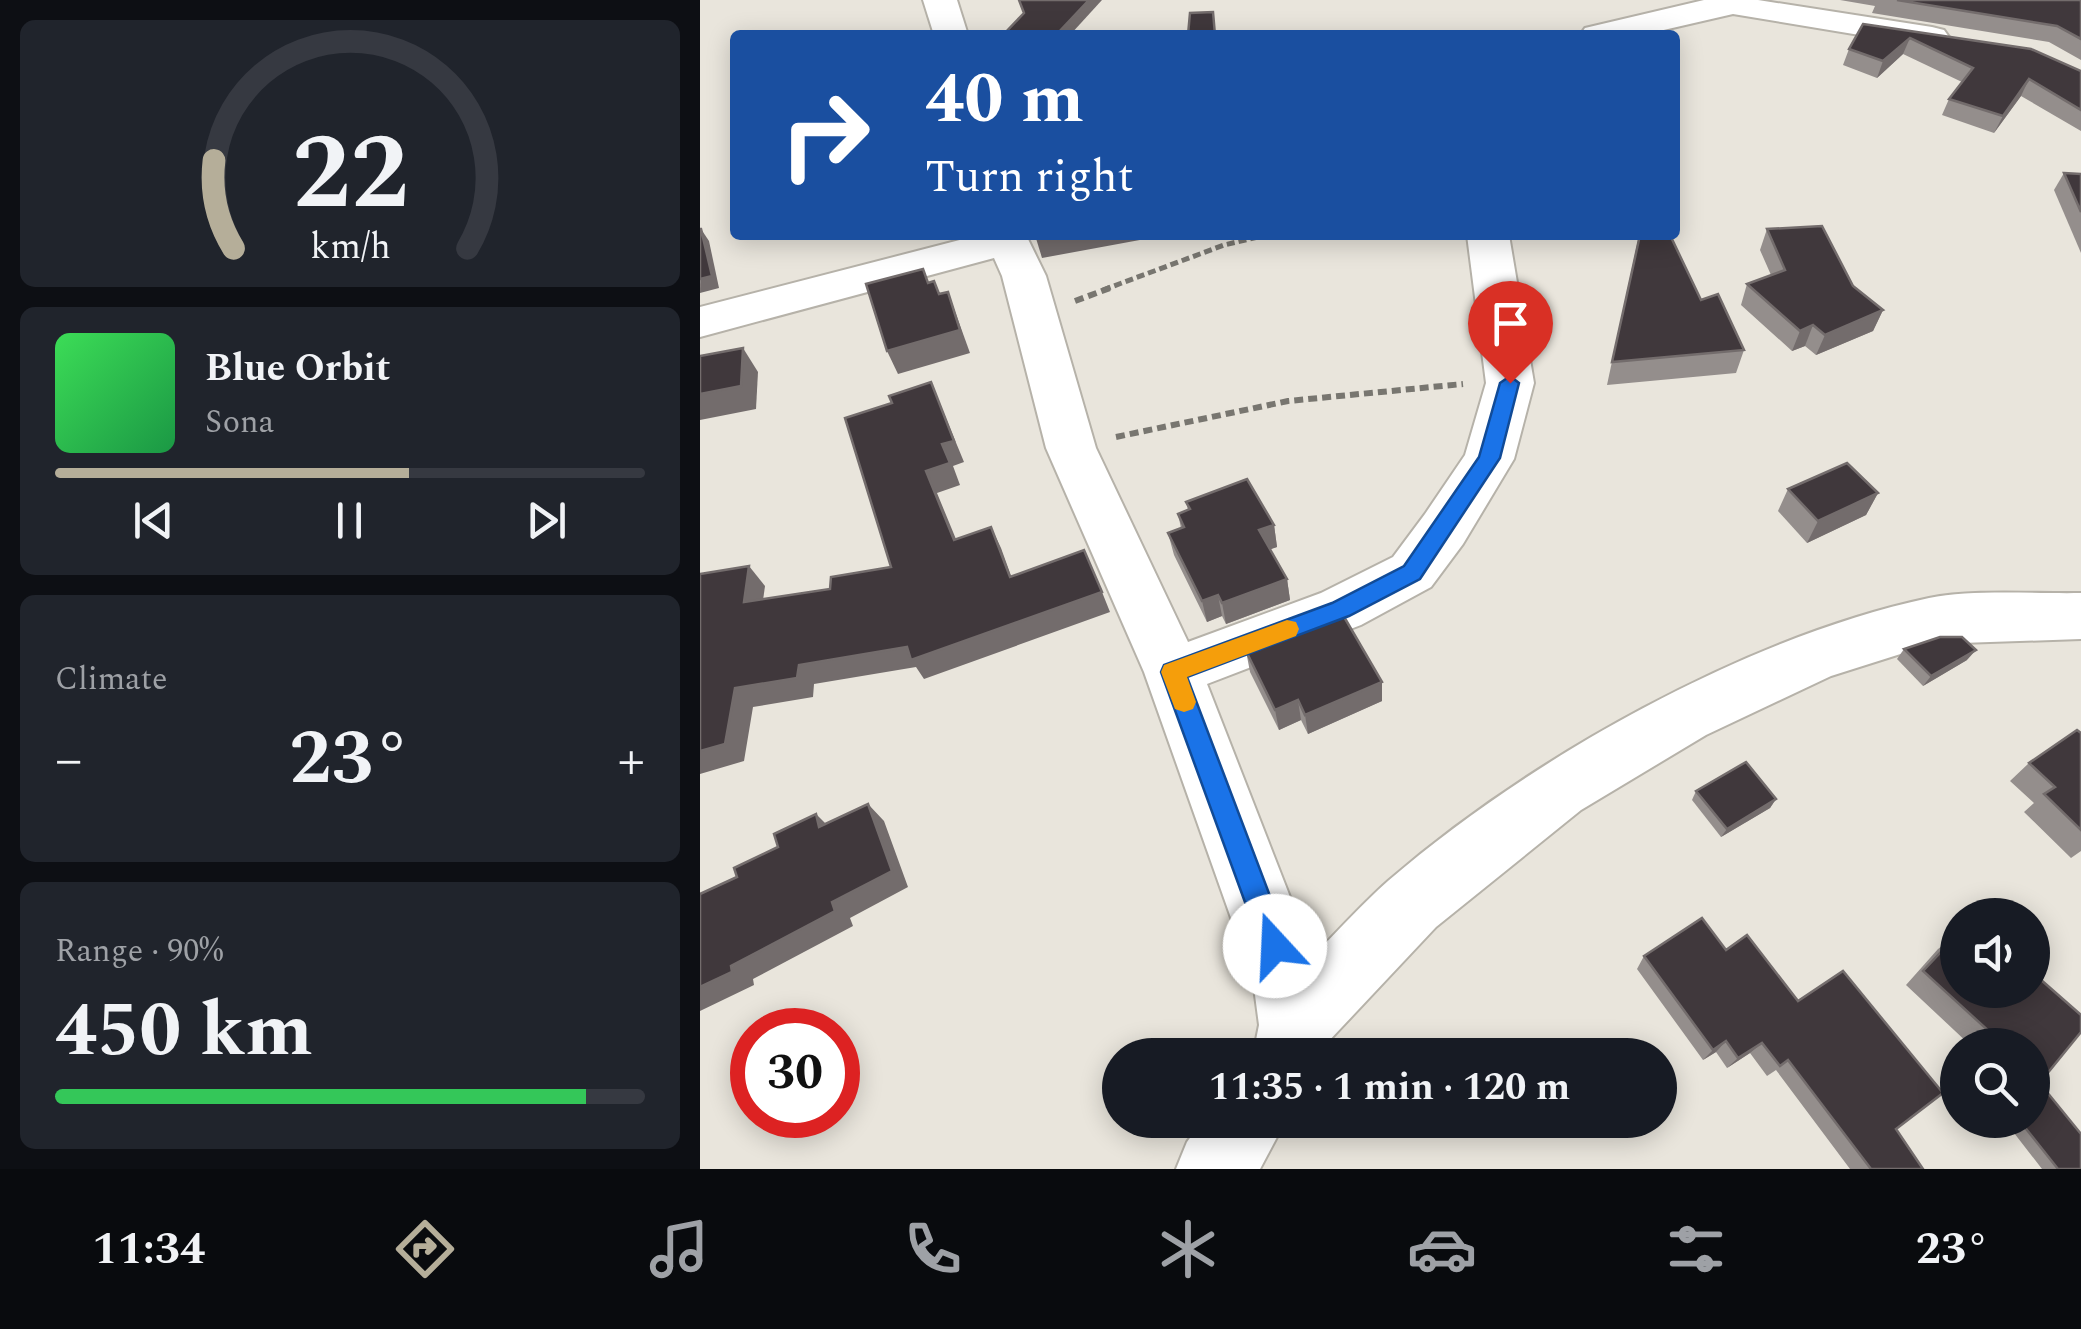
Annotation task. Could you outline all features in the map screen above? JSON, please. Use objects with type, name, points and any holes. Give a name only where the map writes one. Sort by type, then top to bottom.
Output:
[{"type":"street","points":[[940,0],[949,30]]},
{"type":"street","points":[[1618,30],[1737,1],[1749,9],[1809,20],[1964,42]]},
{"type":"street","points":[[700,322],[999,240]]},
{"type":"street","points":[[1007,240],[1024,276],[1071,448],[1173,672],[1288,980],[1290,1038]]},
{"type":"street","points":[[1173,672],[1340,610],[1412,572],[1489,458],[1510,383],[1489,240]]},
{"type":"street","points":[[1292,1038],[1412,904],[1560,790],[1685,716],[1815,657],[1932,622],[2081,616]]},
{"type":"street","points":[[1214,1169],[1236,1138]]},
{"type":"path","points":[[1034,317],[1246,240]]},
{"type":"path","points":[[1071,448],[1156,426],[1296,400],[1404,386],[1510,383]]},
{"type":"building","points":[[1019,0],[1089,0],[1061,30],[1008,30],[1024,13]]},
{"type":"building","points":[[1897,0],[2080,0],[2081,39],[2057,26]]},
{"type":"building","points":[[1213,12],[1215,30],[1188,30],[1190,13]]},
{"type":"building","points":[[1863,24],[2031,49],[2081,71],[2081,110],[2029,79],[2003,116],[1949,99],[1973,68],[1910,38],[1883,61],[1849,49]]},
{"type":"building","points":[[2064,173],[2081,174],[2081,212]]},
{"type":"building","points":[[1822,226],[1853,286],[1883,310],[1825,335],[1813,325],[1800,331],[1747,284],[1785,270],[1767,229]]},
{"type":"building","points":[[700,229],[712,276],[700,279]]},
{"type":"building","points":[[1639,240],[1672,240],[1701,300],[1718,294],[1744,350],[1612,362]]},
{"type":"building","points":[[923,269],[928,283],[934,281],[939,294],[948,292],[960,330],[887,351],[866,284]]},
{"type":"building","points":[[743,348],[741,386],[700,394],[700,356]]},
{"type":"building","points":[[931,382],[954,441],[942,444],[950,463],[926,471],[954,540],[991,527],[1010,577],[1084,550],[1102,592],[911,660],[907,647],[799,665],[797,678],[735,688],[725,744],[700,751],[700,574],[749,566],[744,602],[830,589],[831,577],[891,567],[845,418],[892,403],[889,396]]},
{"type":"building","points":[[1847,463],[1878,493],[1818,521],[1788,489]]},
{"type":"building","points":[[1247,479],[1274,525],[1259,530],[1287,579],[1222,603],[1218,595],[1202,601],[1168,533],[1184,527],[1178,514],[1190,509],[1186,502]]},
{"type":"building","points":[[1343,615],[1382,682],[1305,715],[1298,700],[1275,710],[1246,651]]},
{"type":"building","points":[[1940,637],[1962,637],[1976,650],[1931,676],[1904,649]]},
{"type":"building","points":[[2077,730],[2081,733],[2081,830],[2044,794],[2055,787],[2029,763]]},
{"type":"building","points":[[1746,762],[1776,799],[1727,829],[1696,791]]},
{"type":"building","points":[[868,804],[892,871],[832,902],[835,911],[731,966],[732,972],[700,987],[700,894],[737,877],[734,868],[778,847],[774,834],[816,814],[819,827]]},
{"type":"building","points":[[1702,918],[1726,950],[1747,935],[1798,1001],[1843,971],[1940,1089],[1940,1095],[1896,1129],[1923,1169],[1871,1169],[1788,1060],[1780,1066],[1762,1043],[1738,1058],[1726,1041],[1713,1050],[1644,956]]},
{"type":"building","points":[[1940,953],[1940,987],[1923,971]]},
{"type":"building","points":[[2050,988],[2081,1015],[2081,1032],[2050,1070],[2050,1028],[1985,1028],[1964,1008],[2050,1008]]},
{"type":"building","points":[[2050,1096],[2081,1134],[2081,1169],[2058,1169],[2033,1138],[2050,1138]]},
{"type":"slow traffic","points":[[1184,702],[1173,672],[1287,629]]},
{"type":"route","points":[[1275,946],[1173,672],[1340,610],[1412,572],[1489,458],[1510,383]]}]
